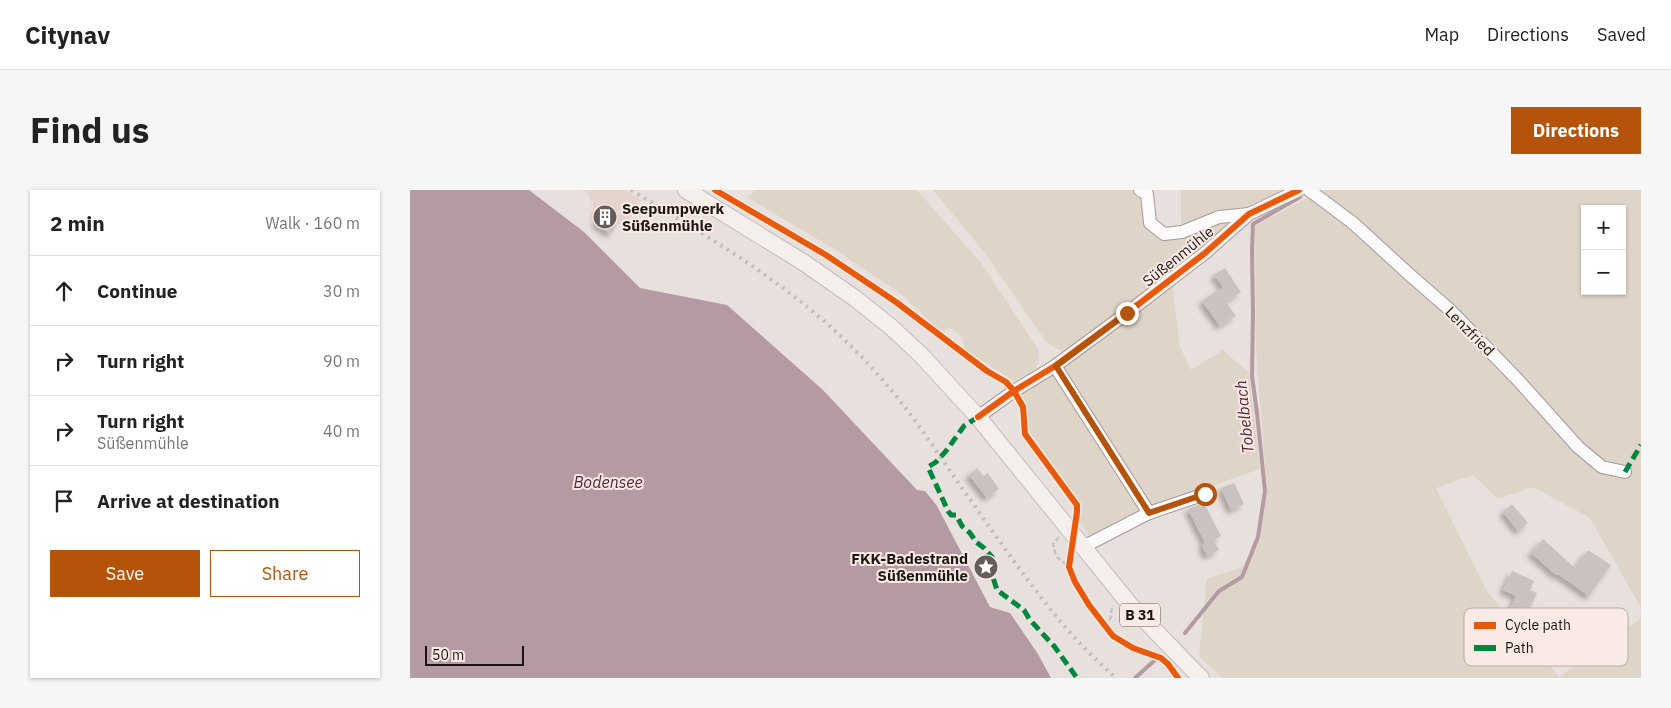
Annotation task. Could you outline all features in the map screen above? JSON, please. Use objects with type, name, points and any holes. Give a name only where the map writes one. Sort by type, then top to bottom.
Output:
[{"type":"main road","name":"B 31","points":[[686,190],[803,262],[856,299],[891,327],[921,355],[978,417],[1131,606],[1201,678]]},
{"type":"street","points":[[1140,190],[1147,194],[1150,222],[1164,234],[1182,232],[1219,217],[1249,214]]},
{"type":"street","name":"Süßenmühle","points":[[978,417],[1014,391],[1056,366],[1197,259],[1249,214],[1299,190]]},
{"type":"street","name":"Lenzfried","points":[[1309,190],[1353,223],[1450,310],[1518,380],[1578,447],[1602,468],[1625,472]]},
{"type":"street","points":[[1056,366],[1149,513]]},
{"type":"street","points":[[1083,547],[1149,513],[1205,494]]},
{"type":"path","points":[[1060,536],[1053,544],[1056,556],[1069,568]]},
{"type":"shaded area","points":[[582,190],[625,190],[641,200],[625,227],[619,224],[610,235],[589,220],[593,206],[587,192]]},
{"type":"shaded area","points":[[754,190],[917,190],[982,264],[1038,349],[1039,360],[1035,370],[1014,381],[964,349],[963,338],[950,328],[940,331],[901,294],[834,249],[748,198]]},
{"type":"shaded area","points":[[933,190],[1147,190],[1154,220],[1164,230],[1181,229],[1181,190],[1282,190],[1233,221],[1186,261],[1063,352],[1046,342],[985,253]]},
{"type":"shaded area","points":[[1322,190],[1641,190],[1641,608],[1590,518],[1533,487],[1498,499],[1473,475],[1436,488],[1487,591],[1501,608],[1464,608],[1464,666],[1550,666],[1559,677],[1574,666],[1628,666],[1628,627],[1641,618],[1641,678],[1222,678],[1199,656],[1207,578],[1248,567],[1260,539],[1267,492],[1256,350],[1255,226]]},
{"type":"shaded area","points":[[1172,283],[1180,347],[1191,370],[1223,350],[1249,373],[1260,469],[1155,506],[1090,537],[1079,521],[1082,507],[1030,432],[1022,393]]},
{"type":"water","name":"Bodensee","points":[[410,190],[529,190],[584,232],[640,288],[727,305],[823,390],[917,490],[925,491],[937,506],[990,607],[1010,613],[1038,654],[1051,678],[410,678]]},
{"type":"building","name":"Seepumpwerk Süßenmühle","points":[[602,213],[617,224],[610,234],[595,223]]},
{"type":"building","points":[[1225,268],[1241,292],[1226,302],[1236,316],[1220,326],[1202,301],[1223,287],[1214,275]]},
{"type":"building","points":[[977,468],[984,476],[988,473],[999,489],[987,498],[969,475]]},
{"type":"building","points":[[1234,483],[1244,504],[1231,510],[1221,488]]},
{"type":"building","points":[[1204,503],[1221,536],[1214,540],[1219,550],[1207,556],[1202,545],[1205,543],[1188,509]]},
{"type":"building","points":[[1512,504],[1528,523],[1518,531],[1503,512]]},
{"type":"building","points":[[1543,539],[1575,568],[1588,550],[1611,565],[1589,596],[1558,574],[1556,575],[1531,553]]},
{"type":"building","points":[[1512,571],[1534,581],[1530,590],[1537,593],[1530,608],[1513,608],[1511,607],[1516,596],[1503,590]]},
{"type":"waterway","name":"Tobelbach","points":[[1185,633],[1219,591],[1242,577],[1258,537],[1265,491],[1252,376],[1253,224],[1300,197]]},
{"type":"waterway","name":"Tobelbach","points":[[1135,678],[1154,661]]},
{"type":"railway","points":[[631,190],[699,231],[764,274],[824,321],[853,348],[881,378],[911,415],[1051,610],[1096,660],[1116,678]]},
{"type":"marked path","points":[[978,417],[964,426],[946,451],[936,462],[928,467],[948,511],[951,515],[956,515],[962,526],[992,557],[992,562],[989,565],[997,590],[1024,610],[1030,620],[1054,646],[1077,678]]},
{"type":"marked path","points":[[1625,472],[1641,445]]},
{"type":"cycle path","points":[[715,190],[826,255],[896,302],[987,371],[1006,382],[1014,391],[1023,407],[1025,434],[1077,505],[1069,567],[1075,582],[1089,605],[1113,636],[1133,648],[1161,658],[1178,678]]},
{"type":"cycle path","points":[[978,417],[1014,391],[1055,366],[1127,313],[1205,253],[1249,214],[1299,190]]},
{"type":"place","name":"Seepumpwerk Süßenmühle","points":[[605,217]]},
{"type":"place","name":"FKK-Badestrand Süßenmühle","points":[[986,567]]},
{"type":"route","points":[[1127,313],[1056,366],[1149,513],[1205,494]]}]
